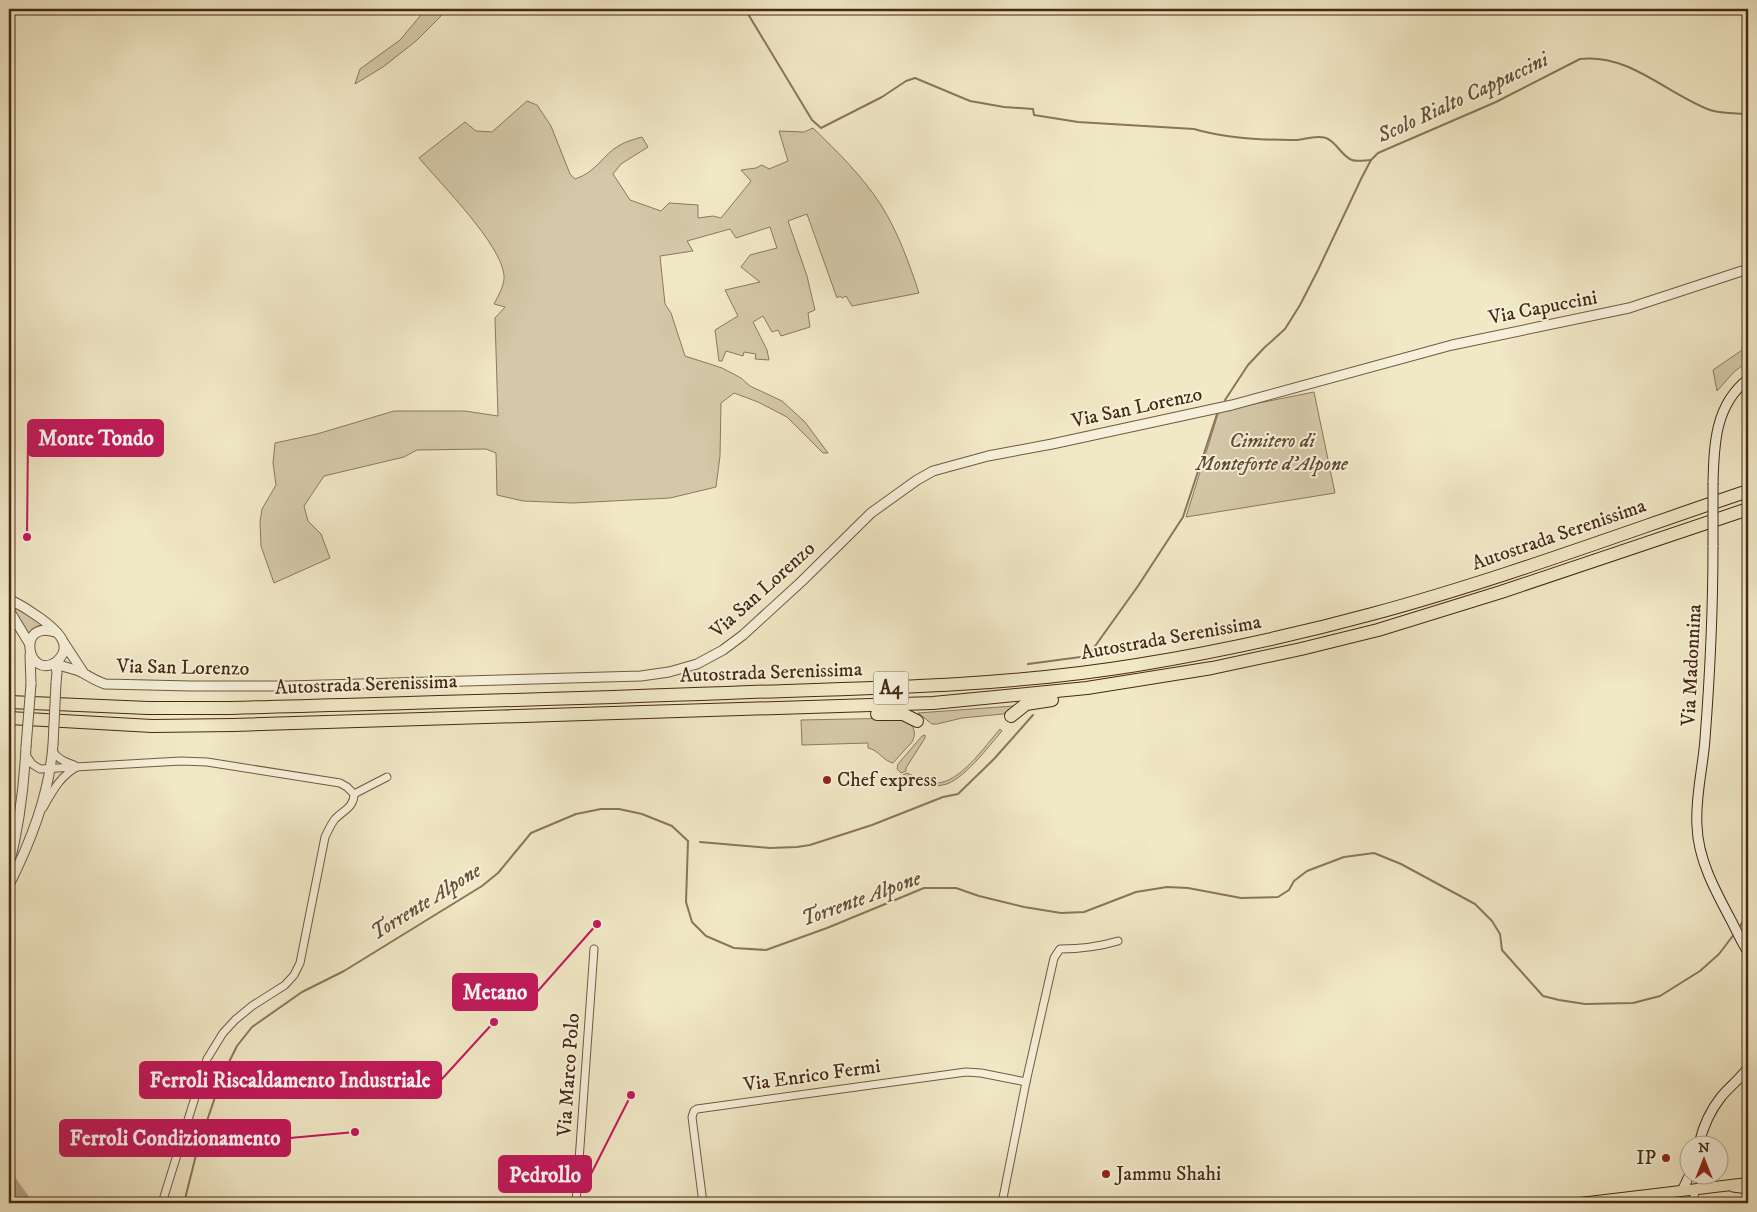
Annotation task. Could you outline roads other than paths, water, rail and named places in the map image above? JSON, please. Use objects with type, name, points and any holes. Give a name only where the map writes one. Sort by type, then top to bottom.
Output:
[{"type":"highway","name":"Autostrada Serenissima","points":[[9,702],[148,708],[270,707],[899,688],[1013,680],[1078,673],[1138,665],[1218,650],[1285,636],[1372,614],[1502,574],[1748,491]]},
{"type":"highway","name":"Autostrada Serenissima","points":[[9,718],[152,726],[234,725],[941,703],[1087,688],[1212,668],[1378,630],[1510,589],[1748,509]]},
{"type":"highway","points":[[1011,716],[1026,704],[1063,697],[1087,688]]},
{"type":"highway","points":[[818,707],[852,712],[898,714],[917,721]]},
{"type":"main road","points":[[1580,1203],[1748,1183]]},
{"type":"street","name":"Via Capuccini","points":[[1343,375],[1452,345],[1629,308],[1748,269]]},
{"type":"street","name":"Via San Lorenzo","points":[[58,667],[83,673],[95,681],[105,684],[211,687],[641,676],[669,672],[697,664],[723,650],[743,635],[871,513],[933,470],[988,456],[1232,405],[1343,375]]},
{"type":"street","name":"Via Madonnina","points":[[1747,951],[1723,905],[1702,858],[1697,826],[1708,702],[1713,597],[1714,444],[1719,420],[1727,402],[1734,392],[1748,379]]},
{"type":"street","points":[[9,598],[32,612],[55,632],[62,640],[64,650],[58,667],[56,683],[51,768],[40,814],[9,885]]},
{"type":"street","points":[[9,610],[29,643],[31,684],[26,751],[17,828],[9,865]]},
{"type":"street","points":[[29,643],[39,631],[55,632]]},
{"type":"street","name":"Via San Lorenzo","points":[[62,640],[83,673]]},
{"type":"street","points":[[30,655],[41,664],[51,664],[58,667]]},
{"type":"street","points":[[53,748],[55,755],[64,761],[79,766]]},
{"type":"street","points":[[26,751],[32,764],[40,768],[181,761],[207,762],[340,783],[354,794],[354,801],[334,820],[325,837],[300,963],[286,985],[252,1006],[235,1020],[223,1033],[207,1059],[162,1203]]},
{"type":"street","points":[[40,814],[59,782],[68,772],[79,766]]},
{"type":"street","points":[[354,794],[387,777]]},
{"type":"street","points":[[1002,1203],[1026,1082],[1054,958],[1060,949],[1098,947],[1118,941]]},
{"type":"street","name":"Via Marco Polo","points":[[576,1203],[594,949]]},
{"type":"street","points":[[1702,1134],[1711,1111],[1721,1097],[1748,1068]]},
{"type":"street","name":"Via Enrico Fermi","points":[[703,1203],[692,1117],[694,1111],[701,1108],[957,1072],[981,1073],[1026,1082]]},
{"type":"street","points":[[1736,1083],[1748,1078]]},
{"type":"street","points":[[1682,1191],[1685,1184]]},
{"type":"street","points":[[1692,1203],[1701,1188],[1700,1184]]},
{"type":"street","points":[[1720,1186],[1748,1189]]},
{"type":"waterway","points":[[745,9],[812,120],[821,128],[882,97],[906,81],[915,78],[970,101],[1004,107],[1033,109],[1034,115],[1078,122],[1194,129],[1217,135],[1255,139],[1296,140],[1322,137],[1330,140],[1352,160],[1371,160]]},
{"type":"waterway","name":"Scolo Rialto Cappuccini","points":[[1225,400],[1248,365],[1285,329],[1300,305],[1362,177],[1371,160],[1378,153],[1496,102],[1580,59],[1598,59],[1615,62],[1647,76],[1710,110],[1724,113],[1748,114]]},
{"type":"waterway","name":"Scolo Rialto Cappuccini","points":[[1028,664],[1088,656],[1138,586],[1183,517],[1218,411]]},
{"type":"waterway","name":"Scolo Rialto Cappuccini","points":[[700,842],[770,848],[810,845],[872,825],[943,797],[958,794],[994,759],[1033,715]]},
{"type":"waterway","name":"Torrente Alpone","points":[[184,1203],[198,1147],[223,1074],[237,1046],[252,1027],[302,992],[344,971],[482,886],[498,873],[531,833],[576,814],[601,809],[619,809],[642,814],[672,826],[688,841],[686,902],[692,922],[706,936],[734,948],[766,950],[827,928],[924,888],[956,888],[979,896],[1024,907],[1061,913],[1084,912],[1136,892],[1167,887],[1188,888],[1241,898],[1278,897],[1289,890],[1294,881],[1307,871],[1344,857],[1374,853],[1401,864],[1475,904],[1492,921],[1500,934],[1502,950],[1543,996],[1559,1000],[1585,1004],[1633,1003],[1660,996],[1700,971],[1719,954],[1735,933]]},
{"type":"waterway","name":"Torrente Alpone","points":[[1738,929],[1748,914]]},
{"type":"waterway","points":[[9,1179],[26,1203]]},
{"type":"place","name":"Monte Tondo","points":[[27,537]]},
{"type":"place","name":"Chef express","points":[[827,780]]},
{"type":"place","name":"Metano","points":[[597,924]]},
{"type":"place","name":"Ferroli Riscaldamento Industriale","points":[[494,1022]]},
{"type":"place","name":"Pedrollo","points":[[631,1095]]},
{"type":"place","name":"Ferroli Condizionamento","points":[[355,1132]]},
{"type":"place","name":"IP","points":[[1666,1158]]},
{"type":"place","name":"Jammu Shahi","points":[[1106,1174]]},
{"type":"park label","name":"Cimitero di Monteforte d'Alpone","points":[[1272,452]]}]
